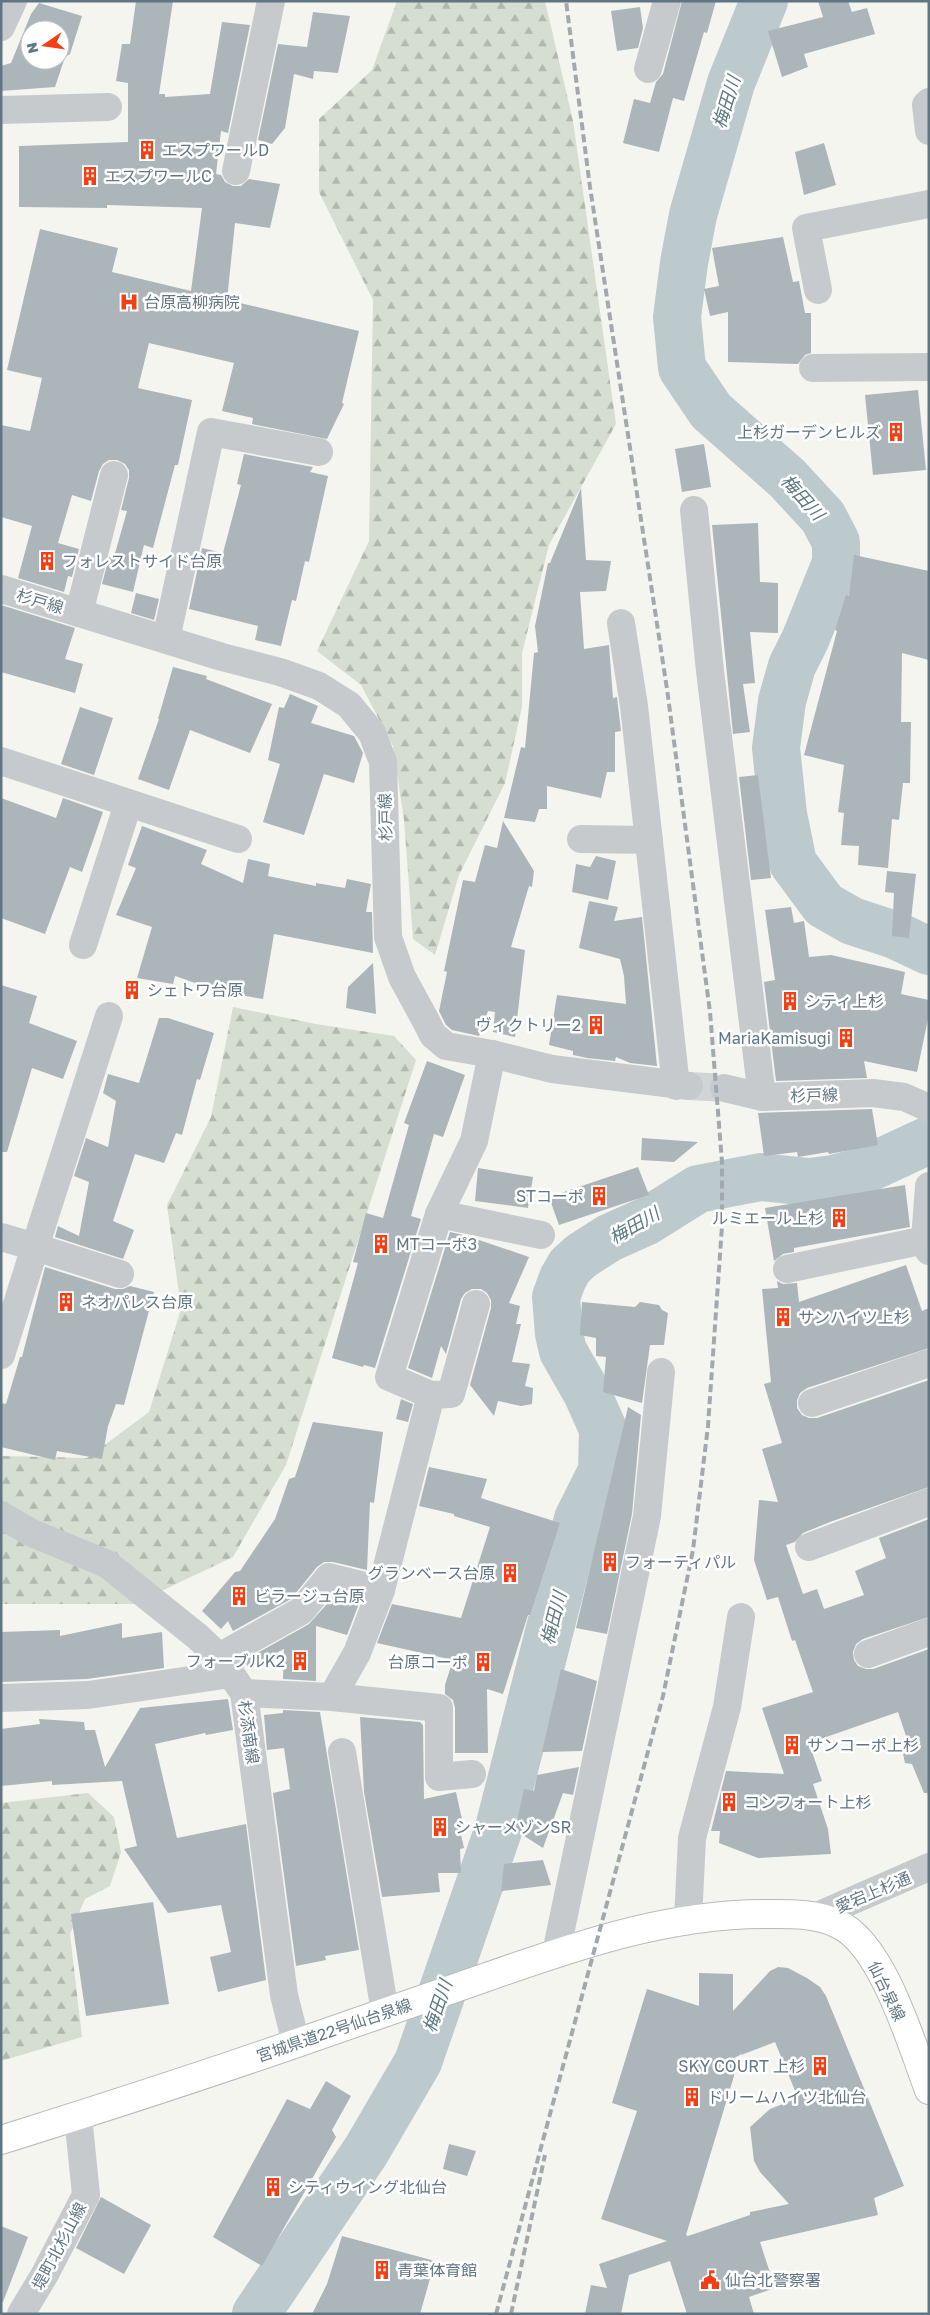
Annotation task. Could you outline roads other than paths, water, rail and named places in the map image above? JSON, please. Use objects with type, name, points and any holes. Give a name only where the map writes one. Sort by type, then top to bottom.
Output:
[{"type":"main road","name":"宮城県道22号仙台泉線","points":[[1,2140],[296,2043],[556,1953],[626,1932],[688,1920],[747,1914],[816,1916]]},
{"type":"main road","name":"仙台泉線","points":[[816,1916],[840,1924],[859,1939],[881,1971],[929,2090]]},
{"type":"street","points":[[1,28],[13,1]]},
{"type":"street","points":[[236,171],[271,1]]},
{"type":"street","points":[[648,69],[667,1]]},
{"type":"street","points":[[929,102],[926,104],[929,131]]},
{"type":"street","points":[[1,110],[108,107]]},
{"type":"street","points":[[818,290],[806,228],[929,204]]},
{"type":"street","points":[[813,368],[929,366]]},
{"type":"street","points":[[166,639],[211,432],[319,452]]},
{"type":"street","points":[[79,612],[114,475]]},
{"type":"street","points":[[694,510],[711,681],[762,1097]]},
{"type":"street","name":"杉戸線","points":[[1,589],[319,686],[349,705],[372,733],[383,762],[388,937],[402,977],[433,1034],[446,1046],[492,1054],[552,1069],[682,1086],[649,840]]},
{"type":"street","points":[[580,838],[649,840],[634,706],[621,623]]},
{"type":"street","points":[[1,761],[238,840]]},
{"type":"street","points":[[83,945],[128,804]]},
{"type":"street","points":[[1,1356],[109,1016]]},
{"type":"street","points":[[476,1304],[451,1394],[431,1395],[389,1377],[439,1214],[474,1141],[492,1054]]},
{"type":"street","name":"杉戸線","points":[[724,1088],[762,1097],[873,1093],[904,1098],[929,1108]]},
{"type":"street","points":[[787,1269],[927,1245],[929,1186]]},
{"type":"street","points":[[439,1214],[541,1235]]},
{"type":"street","points":[[1,1237],[120,1274]]},
{"type":"street","points":[[812,1403],[929,1363]]},
{"type":"street","points":[[556,1953],[647,1516],[661,1372]]},
{"type":"street","points":[[332,1697],[357,1653],[381,1590],[431,1395]]},
{"type":"street","points":[[808,1547],[929,1502]]},
{"type":"street","points":[[1,1515],[32,1533],[107,1564],[198,1637],[232,1675]]},
{"type":"street","points":[[232,1675],[301,1611],[329,1577],[381,1590]]},
{"type":"street","points":[[688,1920],[692,1838],[727,1707],[742,1617]]},
{"type":"street","points":[[868,1654],[929,1632]]},
{"type":"street","points":[[1,1698],[88,1695],[232,1675],[332,1697],[439,1708],[439,1777],[472,1774]]},
{"type":"street","name":"杉添南線","points":[[232,1675],[284,1995],[296,2043]]},
{"type":"street","points":[[342,1752],[385,2012]]},
{"type":"street","name":"愛宕上杉通","points":[[816,1916],[929,1867]]},
{"type":"street","name":"堤町北杉山線","points":[[21,2314],[45,2274],[86,2195],[78,2116]]},
{"type":"waterway","name":"梅田川","points":[[764,1],[731,83],[693,215],[677,317],[682,368],[711,411],[787,478],[823,517],[836,542],[836,563],[805,640],[792,666],[782,701],[776,748],[783,814],[793,863],[824,905],[852,921],[895,935],[929,951]]},
{"type":"waterway","name":"梅田川","points":[[256,2314],[366,2151],[418,2062],[499,1828],[578,1519],[602,1471],[603,1429],[587,1393],[563,1351],[559,1334],[556,1297],[563,1278],[570,1266],[581,1256],[609,1238],[647,1221],[698,1189],[761,1177],[809,1182],[833,1179],[860,1172],[929,1140]]},
{"type":"tunnel","points":[[689,1086],[724,1088]]},
{"type":"railway","points":[[496,2314],[663,1696],[693,1550],[708,1426],[722,1226],[722,1162],[710,1012],[667,689],[590,187],[566,1]]},
{"type":"railway","points":[[511,2314],[545,2155]]},
{"type":"place","name":"エスプワールD","points":[[147,150]]},
{"type":"place","name":"エスプワールC","points":[[90,176]]},
{"type":"place","name":"台原高柳病院","points":[[129,302]]},
{"type":"place","name":"上杉ガーデンヒルズ","points":[[896,432]]},
{"type":"place","name":"フォレストサイド台原","points":[[47,561]]},
{"type":"place","name":"シェトワ台原","points":[[132,990]]},
{"type":"place","name":"シティ上杉","points":[[790,1001]]},
{"type":"place","name":"ヴィクトリー2","points":[[596,1025]]},
{"type":"place","name":"MariaKamisugi","points":[[846,1038]]},
{"type":"place","name":"STコーポ","points":[[599,1196]]},
{"type":"place","name":"ルミエール上杉","points":[[839,1218]]},
{"type":"place","name":"MTコーポ3","points":[[381,1244]]},
{"type":"place","name":"ネオパレス台原","points":[[66,1302]]},
{"type":"place","name":"サンハイツ上杉","points":[[783,1317]]},
{"type":"place","name":"フォーティパル","points":[[610,1562]]},
{"type":"place","name":"グランベース台原","points":[[510,1573]]},
{"type":"place","name":"ビラージュ台原","points":[[239,1596]]},
{"type":"place","name":"フォーブルK2","points":[[300,1661]]},
{"type":"place","name":"台原コーポ","points":[[483,1662]]},
{"type":"place","name":"サンコーポ上杉","points":[[792,1745]]},
{"type":"place","name":"コンフォート上杉","points":[[729,1802]]},
{"type":"place","name":"シャーメゾンSR","points":[[440,1827]]},
{"type":"place","name":"SKY COURT 上杉","points":[[820,2066]]},
{"type":"place","name":"ドリームハイツ北仙台","points":[[692,2097]]},
{"type":"place","name":"シティウイング北仙台","points":[[273,2187]]},
{"type":"place","name":"青葉体育館","points":[[382,2270]]},
{"type":"place","name":"仙台北警察署","points":[[710,2280]]}]
